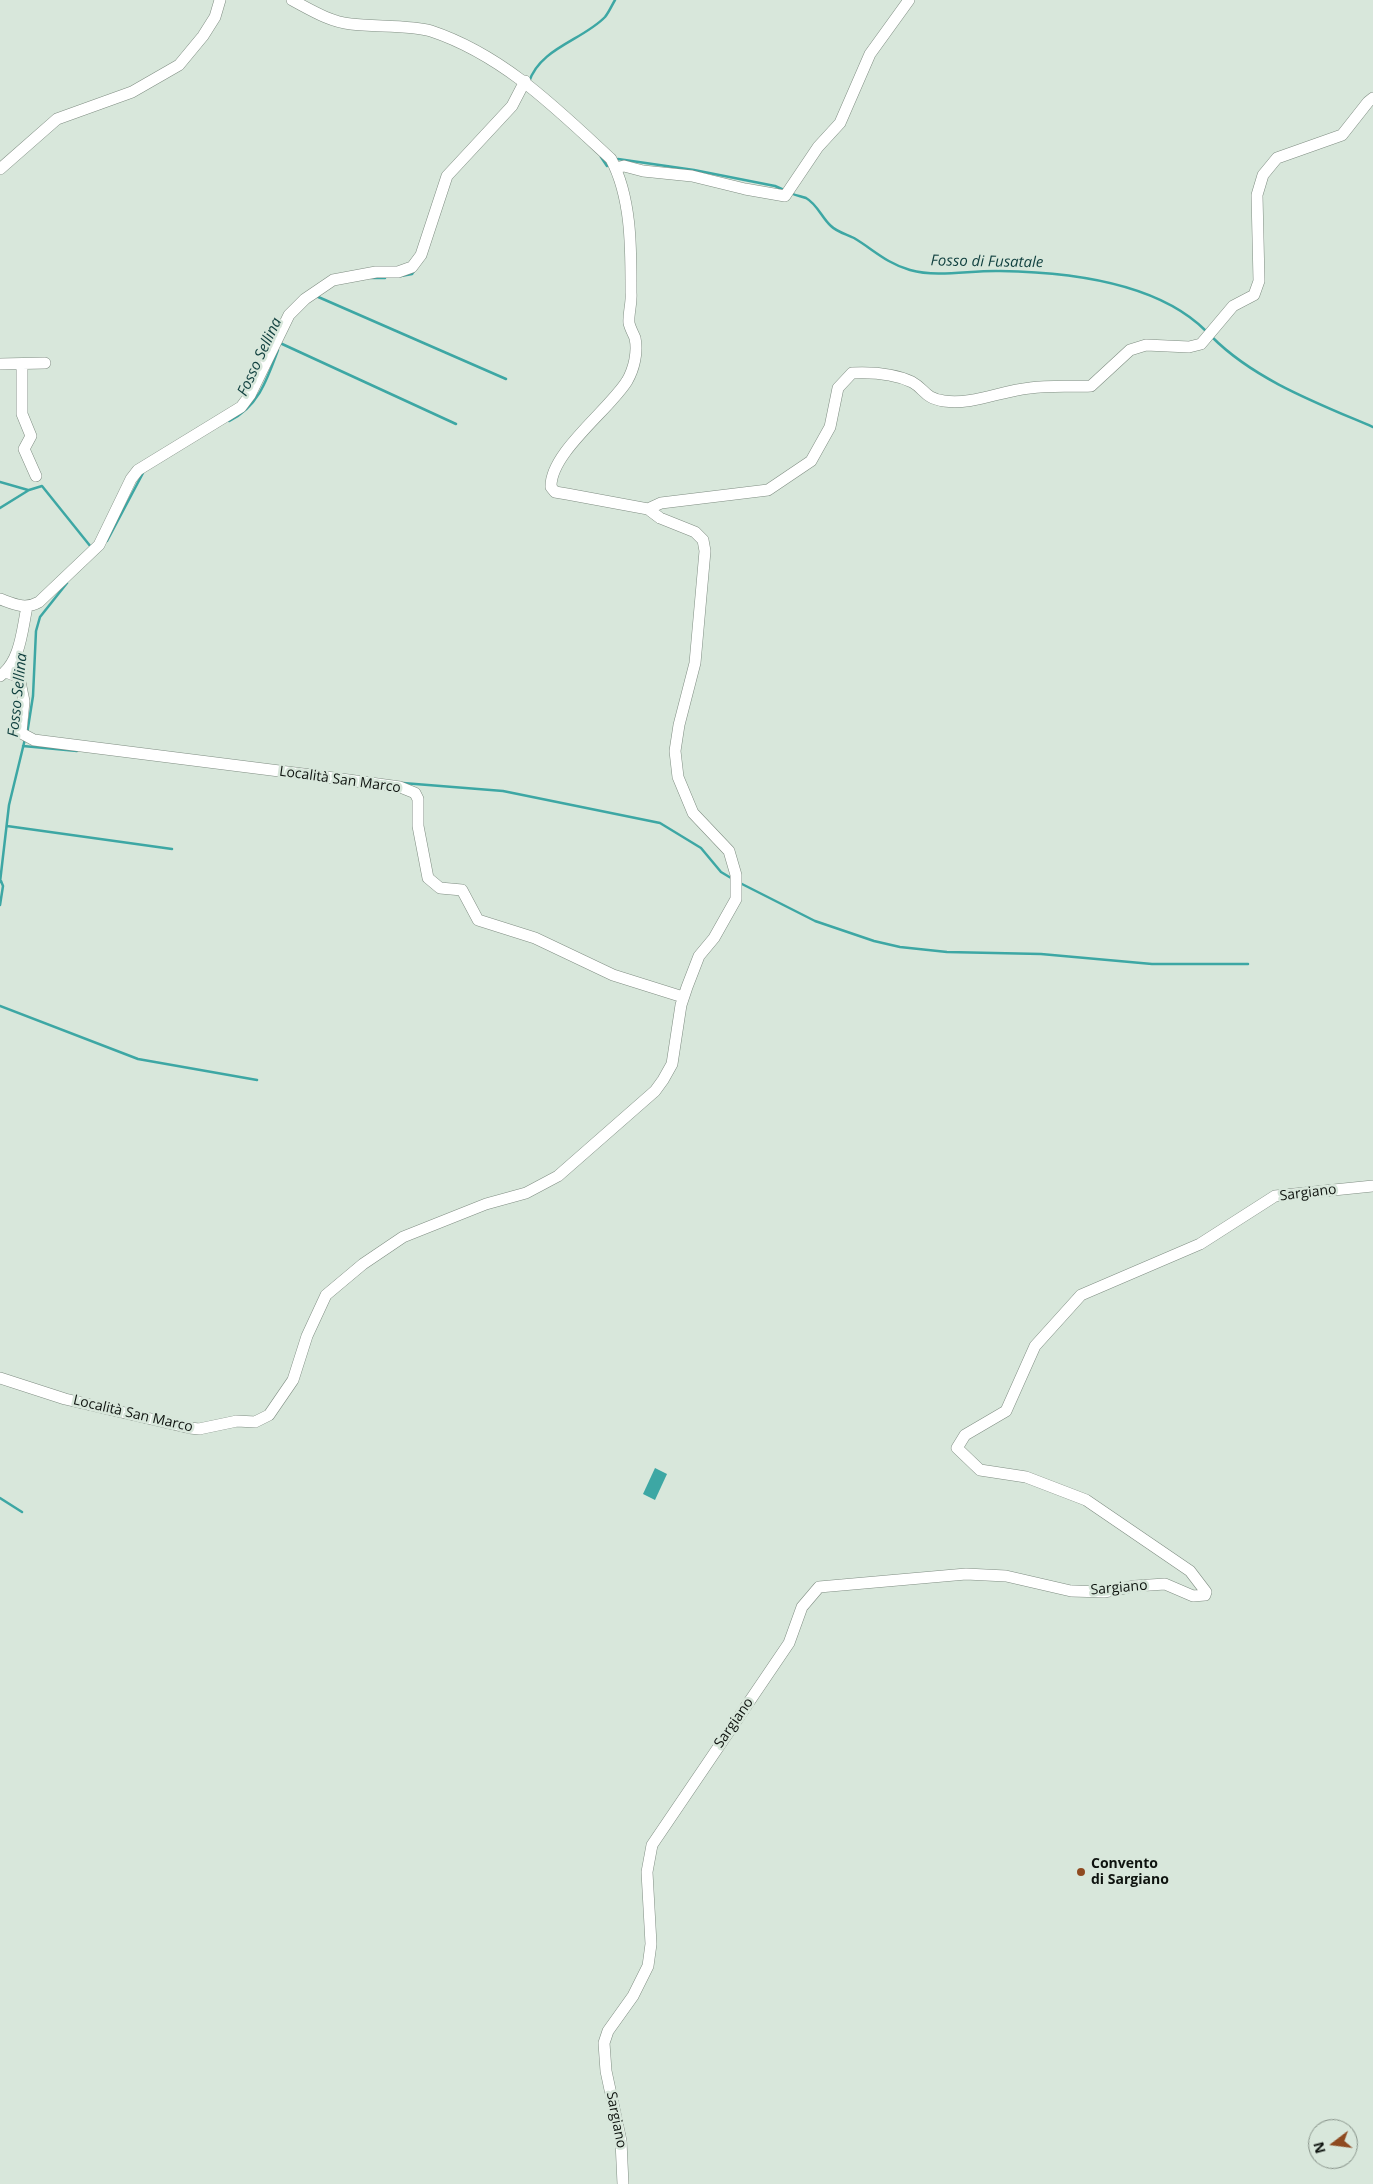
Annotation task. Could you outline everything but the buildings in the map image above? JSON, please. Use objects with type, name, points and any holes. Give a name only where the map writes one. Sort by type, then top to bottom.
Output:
[{"type":"street","points":[[0,169],[57,118],[132,92],[179,65],[191,53],[211,24],[220,0]]},
{"type":"street","points":[[292,0],[328,18],[349,24],[429,30],[479,52],[528,83],[611,160],[616,168],[628,217],[632,295],[629,324],[635,339],[635,361],[627,381],[562,458],[551,479],[551,488],[561,493],[648,509],[661,503],[768,490],[811,461],[830,427],[838,388],[852,373],[876,372],[913,383],[927,397],[943,401],[968,403],[999,392],[1032,387],[1091,386],[1130,350],[1146,345],[1189,347],[1201,344],[1233,306],[1254,295],[1259,281],[1257,196],[1263,174],[1277,158],[1342,135],[1373,98]]},
{"type":"street","points":[[616,168],[624,166],[642,171],[692,176],[745,189],[788,192],[818,147],[840,123],[870,54],[909,0]]},
{"type":"street","points":[[0,599],[27,607],[39,602],[98,545],[131,479],[138,470],[242,407],[247,402],[290,314],[299,303],[333,280],[376,272],[405,270],[417,262],[431,227],[447,176],[512,106],[528,83]]},
{"type":"street","points":[[0,364],[45,363]]},
{"type":"street","points":[[22,364],[22,414],[31,436],[24,449],[36,476]]},
{"type":"street","name":"Località San Marco","points":[[0,1378],[65,1399],[190,1428],[199,1429],[228,1422],[262,1420],[275,1408],[292,1380],[307,1336],[326,1295],[363,1264],[403,1237],[486,1204],[526,1193],[558,1176],[655,1091],[672,1064],[683,998],[699,956],[714,938],[736,899],[736,875],[729,851],[693,813],[678,776],[675,752],[679,725],[695,663],[705,552],[703,540],[695,532],[660,518],[648,509]]},
{"type":"street","points":[[3,674],[18,651],[27,607]]},
{"type":"street","name":"Località San Marco","points":[[3,674],[19,677],[24,700],[21,733],[34,740],[400,787],[415,793],[418,799],[418,826],[428,878],[440,888],[462,890],[478,920],[535,938],[613,976],[683,998]]},
{"type":"street","name":"Sargiano","points":[[623,2184],[621,2141],[606,2071],[604,2043],[608,2031],[632,1996],[648,1966],[652,1944],[648,1872],[652,1845],[789,1643],[802,1607],[820,1587],[966,1574],[1006,1576],[1071,1591],[1104,1592],[1135,1586],[1165,1584],[1194,1596],[1205,1595],[1206,1592],[1190,1571],[1086,1500],[1026,1477],[980,1470],[957,1448],[965,1435],[1006,1412],[1035,1346],[1081,1295],[1200,1244],[1275,1196],[1373,1186]]},
{"type":"water","points":[[655,1468],[667,1474],[655,1500],[643,1494]]},
{"type":"waterway","name":"Fosso Sellina","points":[[529,82],[542,61],[563,45],[596,25],[605,17],[615,0]]},
{"type":"waterway","name":"Fosso di Fusatale","points":[[601,157],[607,166]]},
{"type":"waterway","name":"Fosso di Fusatale","points":[[618,159],[694,170],[775,186],[784,190]]},
{"type":"waterway","name":"Fosso di Fusatale","points":[[791,193],[810,201],[836,230],[854,238],[894,264],[910,270],[932,273],[1026,272],[1053,274],[1109,283],[1162,301],[1186,314],[1206,331]]},
{"type":"waterway","name":"Fosso Sellina","points":[[401,276],[412,274],[414,271]]},
{"type":"waterway","name":"Fosso Sellina","points":[[371,278],[385,278]]},
{"type":"waterway","points":[[316,296],[506,379]]},
{"type":"waterway","name":"Fosso di Fusatale","points":[[1212,337],[1247,366],[1267,378],[1373,427]]},
{"type":"waterway","points":[[280,343],[456,424]]},
{"type":"waterway","name":"Fosso Sellina","points":[[229,421],[247,408],[260,392],[278,350]]},
{"type":"waterway","name":"Fosso Sellina","points":[[107,541],[143,473]]},
{"type":"waterway","points":[[0,482],[28,490]]},
{"type":"waterway","points":[[0,508],[29,490],[42,486],[91,547]]},
{"type":"waterway","name":"Fosso Sellina","points":[[27,734],[33,696],[36,631],[40,617],[67,583]]},
{"type":"waterway","name":"Fosso Sellina","points":[[0,882],[9,805],[25,739]]},
{"type":"waterway","points":[[23,746],[77,751]]},
{"type":"waterway","points":[[403,783],[503,791],[660,823],[701,848],[721,872],[731,878]]},
{"type":"waterway","points":[[7,826],[172,849]]},
{"type":"waterway","points":[[0,905],[3,886],[1,881]]},
{"type":"waterway","points":[[740,883],[815,921],[874,941],[900,947],[947,952],[1041,954],[1152,964],[1248,964]]},
{"type":"waterway","points":[[0,1006],[138,1059],[257,1080]]},
{"type":"waterway","points":[[0,1498],[22,1512]]},
{"type":"place","name":"Convento di Sargiano","points":[[1081,1872]]}]
